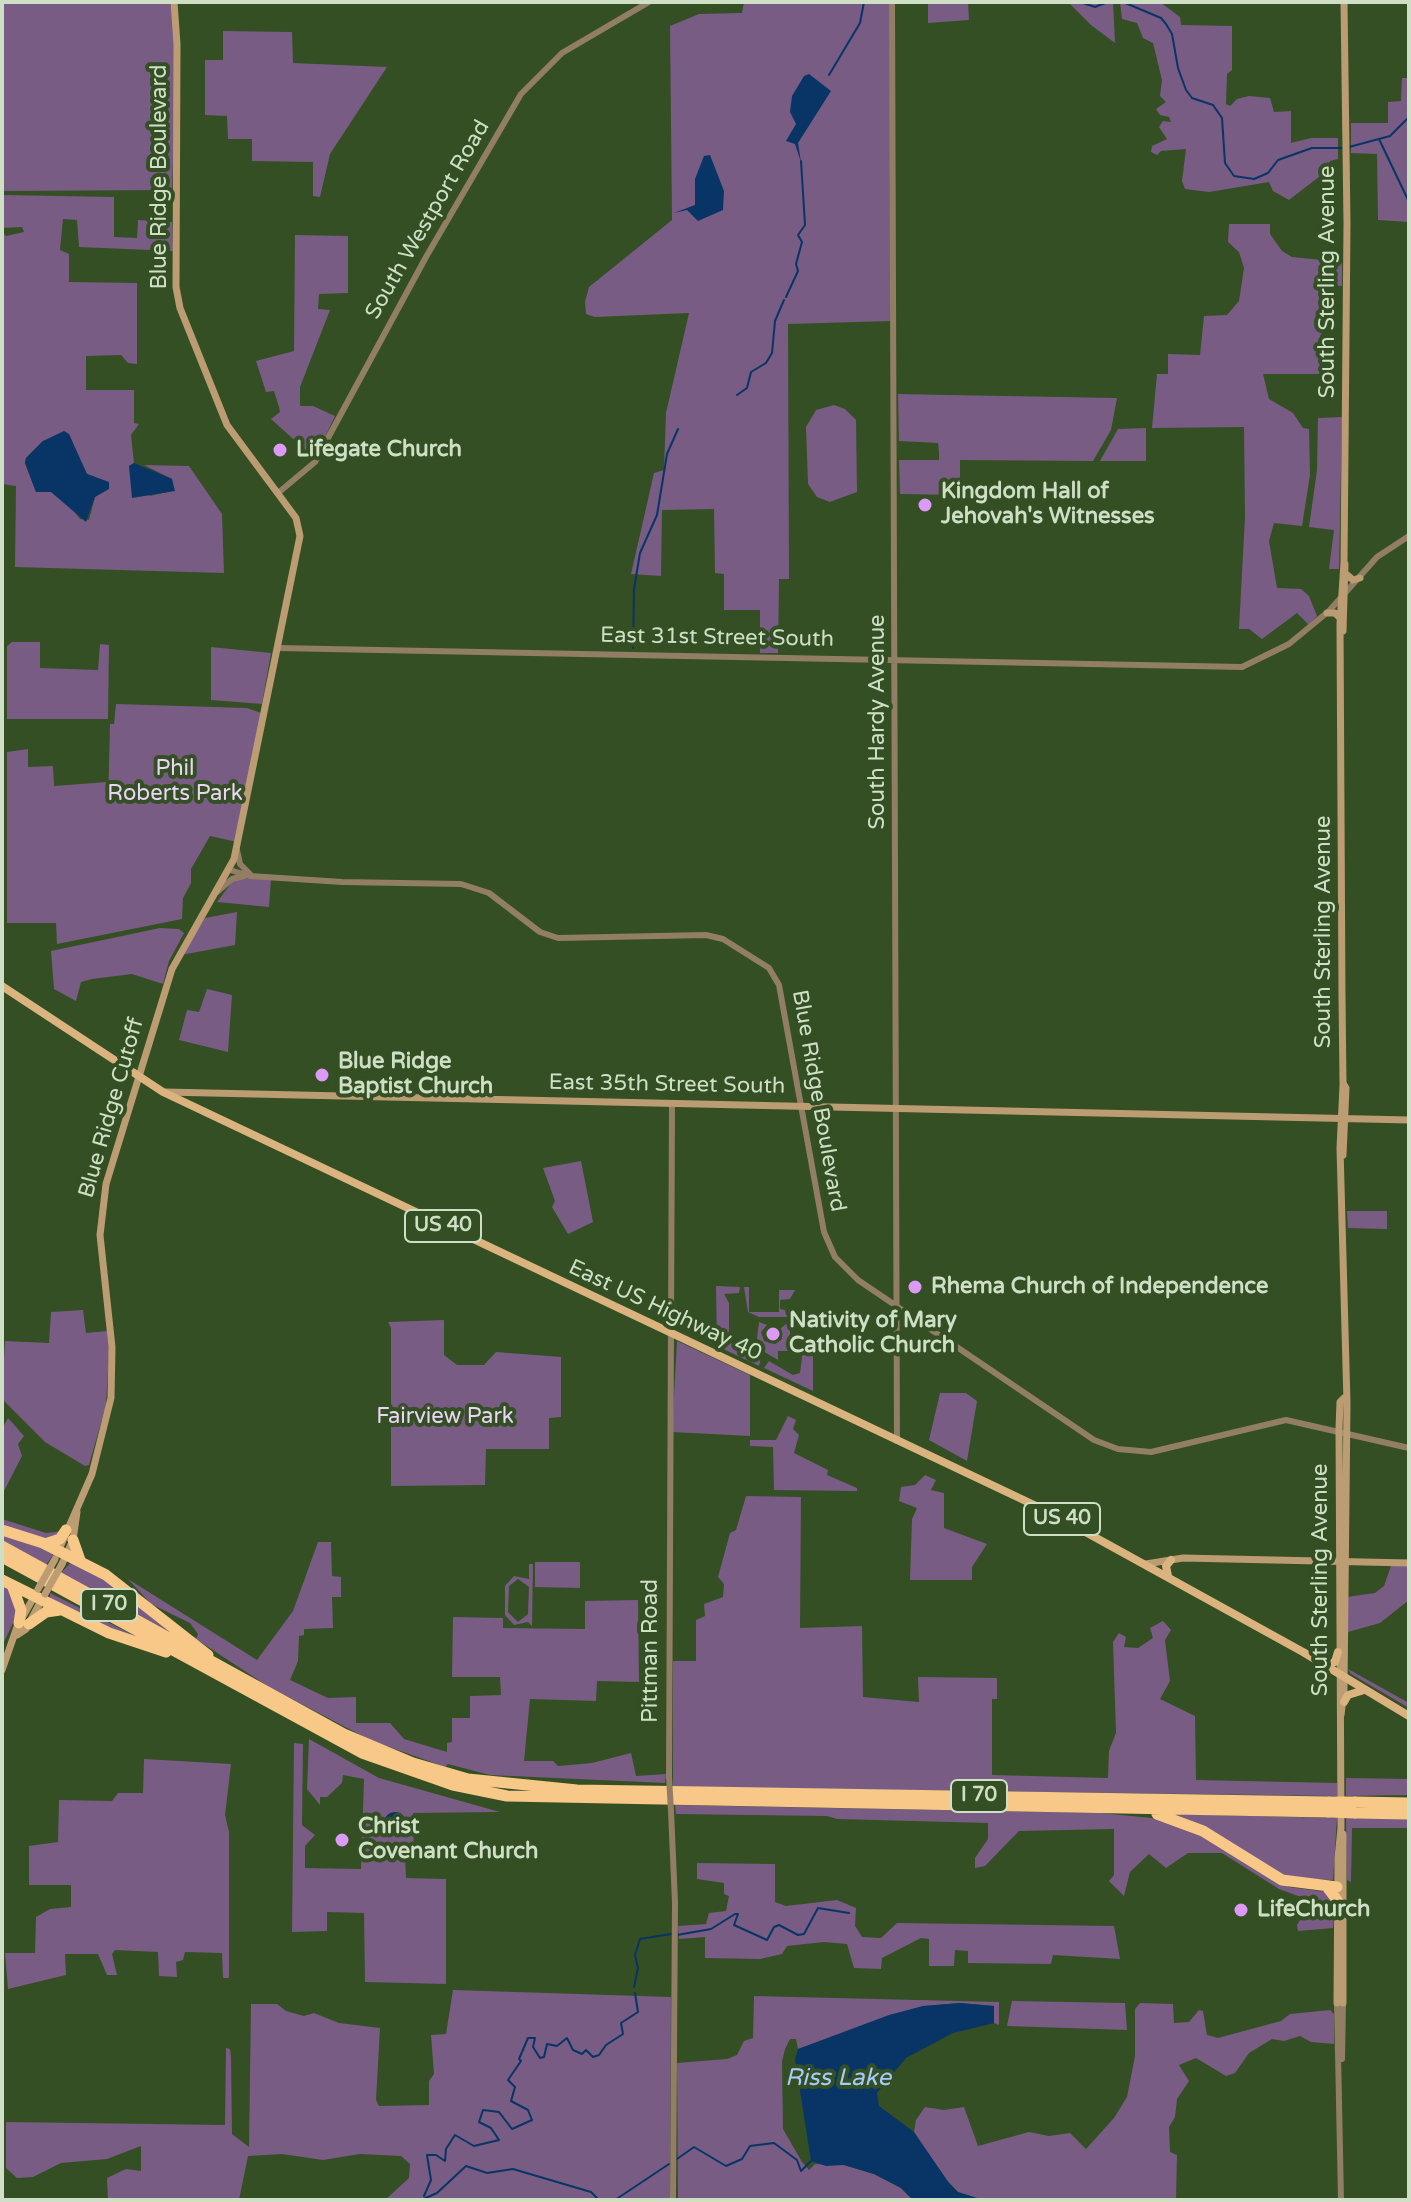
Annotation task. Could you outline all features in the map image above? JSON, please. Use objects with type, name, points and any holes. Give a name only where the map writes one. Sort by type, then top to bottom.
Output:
[{"type":"highway","points":[[2,1530],[45,1544],[61,1557],[80,1560],[198,1644],[217,1664]]},
{"type":"highway","points":[[45,1544],[70,1535],[80,1560]]},
{"type":"highway","name":"I 70","points":[[2,1546],[373,1747],[439,1771],[500,1784],[577,1790],[1329,1807],[1409,1814]]},
{"type":"highway","name":"I 70","points":[[2,1557],[376,1760],[453,1785],[507,1796],[1141,1809],[1329,1807]]},
{"type":"highway","points":[[7,1582],[21,1610],[22,1627],[46,1612],[62,1610]]},
{"type":"highway","points":[[7,1582],[40,1595],[62,1610],[109,1633],[185,1657]]},
{"type":"highway","name":"I 70","points":[[1355,1808],[1409,1801]]},
{"type":"highway","points":[[1141,1809],[1192,1826],[1282,1880],[1334,1891]]},
{"type":"main road","name":"Blue Ridge Boulevard","points":[[174,2],[180,308],[227,425],[296,518],[300,536],[230,870]]},
{"type":"main road","name":"South Sterling Avenue","points":[[1341,1718],[1344,1398],[1342,634],[1347,159],[1344,2]]},
{"type":"main road","name":"South Sterling Avenue","points":[[1342,634],[1340,618],[1346,574],[1344,562]]},
{"type":"main road","points":[[1346,574],[1353,580],[1360,578]]},
{"type":"main road","points":[[1327,613],[1335,613],[1340,618]]},
{"type":"main road","name":"Blue Ridge Cutoff","points":[[2,1670],[61,1557],[99,1453],[111,1398],[112,1347],[100,1235],[103,1200],[172,969],[230,870]]},
{"type":"main road","name":"US 40","points":[[2,986],[163,1092]]},
{"type":"main road","name":"East 35th Street South","points":[[163,1092],[1343,1116],[1409,1120]]},
{"type":"main road","name":"East US Highway 40","points":[[163,1092],[1051,1513],[1297,1651]]},
{"type":"main road","points":[[1168,1577],[1166,1568],[1171,1560]]},
{"type":"main road","points":[[1146,1564],[1171,1560],[1409,1563]]},
{"type":"main road","name":"South Sterling Avenue","points":[[1341,1561],[1338,1652],[1344,1702],[1341,1718]]},
{"type":"main road","name":"US 40","points":[[1297,1651],[1409,1716]]},
{"type":"main road","name":"US 40","points":[[1297,1651],[1326,1665],[1361,1691],[1374,1695]]},
{"type":"main road","points":[[1326,1665],[1335,1662],[1338,1652]]},
{"type":"main road","points":[[1344,1702],[1348,1695],[1361,1691]]},
{"type":"main road","points":[[1340,2003],[1341,1718]]},
{"type":"main road","points":[[1340,2003],[1334,1891],[1341,1828]]},
{"type":"street","name":"South Westport Road","points":[[278,493],[315,462],[426,257],[521,94],[562,53],[649,2]]},
{"type":"street","name":"South Hardy Avenue","points":[[892,2],[897,1441]]},
{"type":"street","points":[[268,480],[292,481]]},
{"type":"street","points":[[1327,613],[1377,557],[1409,536]]},
{"type":"street","name":"East 31st Street South","points":[[277,648],[1242,667],[1277,652],[1327,613]]},
{"type":"street","points":[[237,845],[240,864],[252,876]]},
{"type":"street","name":"Blue Ridge Boulevard","points":[[230,870],[252,876],[461,884],[489,893],[540,932],[558,938],[706,935],[723,939],[769,968],[779,985],[828,1245],[845,1270],[1094,1440],[1118,1449],[1151,1452],[1278,1420],[1342,1430],[1409,1448]]},
{"type":"street","points":[[217,892],[236,877],[252,876]]},
{"type":"street","name":"Pittman Road","points":[[672,1103],[669,1777],[675,1927],[673,2200]]},
{"type":"street","points":[[1340,2003],[1341,2200]]},
{"type":"green space","points":[[2,2],[170,2],[177,35],[172,190],[2,191]]},
{"type":"green space","points":[[744,2],[890,2],[891,321],[788,324],[789,579],[779,579],[778,653],[760,653],[760,610],[724,610],[724,574],[715,573],[714,509],[662,510],[661,576],[631,574],[654,473],[664,470],[666,413],[689,313],[595,317],[586,314],[585,302],[589,287],[672,220],[670,26],[699,14],[742,13]]},
{"type":"green space","points":[[928,2],[968,2],[969,20],[928,23]]},
{"type":"green space","points":[[1068,2],[1113,2],[1115,43],[1091,25]]},
{"type":"green space","points":[[1120,2],[1160,2],[1180,17],[1181,25],[1232,26],[1232,70],[1227,74],[1226,104],[1230,106],[1237,99],[1249,96],[1270,98],[1274,112],[1291,111],[1291,143],[1311,138],[1338,138],[1338,159],[1330,161],[1324,173],[1289,200],[1273,191],[1269,182],[1209,192],[1185,189],[1182,181],[1186,149],[1161,151],[1157,155],[1151,152],[1152,146],[1167,139],[1159,127],[1163,121],[1171,122],[1169,117],[1160,115],[1156,109],[1166,102],[1160,96],[1162,80],[1153,43],[1143,38],[1137,23],[1122,19]]},
{"type":"green space","points":[[223,31],[292,32],[293,63],[387,67],[330,154],[320,197],[313,196],[313,162],[252,161],[252,139],[228,139],[227,116],[205,115],[205,60],[223,60]]},
{"type":"green space","points":[[1402,78],[1409,78],[1409,222],[1378,220],[1377,154],[1351,153],[1351,123],[1388,123],[1388,102],[1401,101]]},
{"type":"green space","points":[[2,195],[114,197],[114,237],[137,238],[138,220],[172,222],[173,251],[79,247],[77,220],[63,219],[60,250],[69,254],[69,282],[137,283],[137,364],[128,363],[121,355],[86,356],[86,390],[134,390],[134,423],[139,424],[131,435],[134,463],[129,466],[150,496],[167,492],[172,479],[144,465],[189,466],[222,514],[224,573],[15,567],[16,486],[2,484],[2,232],[6,236],[24,232],[22,227],[2,228]],"holes":[[[69,434],[87,474],[95,477],[95,497],[89,520],[80,519],[65,500],[51,492],[36,492],[25,463],[43,441]]]},
{"type":"green space","points":[[1229,224],[1270,224],[1270,234],[1282,251],[1292,257],[1342,262],[1342,286],[1319,285],[1319,302],[1328,307],[1332,318],[1320,336],[1320,374],[1263,374],[1269,399],[1293,413],[1303,428],[1309,429],[1310,475],[1302,526],[1274,523],[1269,541],[1277,588],[1301,589],[1309,596],[1317,616],[1309,625],[1297,613],[1262,639],[1249,629],[1239,629],[1245,517],[1244,427],[1152,428],[1157,374],[1168,374],[1168,354],[1200,355],[1204,316],[1227,315],[1239,301],[1244,268],[1239,252],[1228,242]]},
{"type":"green space","points":[[295,235],[348,236],[348,293],[319,294],[318,309],[330,310],[300,387],[300,406],[313,406],[335,416],[317,454],[312,456],[271,419],[280,412],[279,407],[274,391],[266,392],[256,361],[294,351]]},
{"type":"green space","points":[[898,394],[1117,398],[1111,430],[1093,461],[960,460],[960,495],[900,494],[899,460],[939,460],[939,452],[938,443],[899,441]]},
{"type":"green space","points":[[834,405],[845,409],[856,420],[857,492],[830,502],[817,497],[808,484],[806,427],[816,410]]},
{"type":"green space","points":[[1342,417],[1339,569],[1329,569],[1334,530],[1309,527],[1317,470],[1318,418]]},
{"type":"green space","points":[[1146,428],[1146,461],[1100,461],[1118,429]]},
{"type":"green space","points":[[12,642],[40,642],[40,668],[98,670],[100,644],[109,645],[108,719],[7,719],[7,646]]},
{"type":"green space","points":[[211,647],[271,653],[262,704],[211,700]]},
{"type":"green space","name":"Phil Roberts Park","points":[[116,704],[247,708],[261,713],[237,842],[210,836],[191,869],[191,883],[183,898],[182,919],[57,944],[56,923],[7,923],[7,752],[28,749],[28,767],[53,766],[54,786],[107,782],[108,805],[110,724],[114,724]]},
{"type":"green space","points":[[241,878],[271,879],[269,907],[217,902],[232,882]]},
{"type":"green space","points":[[237,912],[235,945],[181,955],[205,918]]},
{"type":"green space","points":[[160,928],[179,929],[184,933],[169,961],[163,984],[132,974],[92,979],[81,982],[76,1001],[54,989],[51,951]]},
{"type":"green space","points":[[207,989],[232,995],[228,1052],[179,1040],[187,1010],[199,1012]]},
{"type":"green space","points":[[581,1161],[593,1222],[568,1234],[552,1207],[555,1201],[543,1168]]},
{"type":"green space","points":[[1347,1211],[1387,1211],[1387,1229],[1348,1228]]},
{"type":"green space","points":[[716,1286],[740,1287],[739,1293],[724,1294],[729,1303],[729,1340],[735,1348],[761,1357],[759,1366],[717,1346]]},
{"type":"green space","points":[[744,1287],[749,1287],[749,1312],[779,1312],[779,1290],[795,1290],[790,1299],[780,1300],[780,1309],[785,1310],[786,1315],[796,1309],[795,1317],[759,1317],[748,1312]]},
{"type":"green space","points":[[83,1310],[86,1333],[107,1331],[109,1351],[106,1405],[89,1465],[85,1466],[45,1442],[2,1399],[5,1341],[49,1343],[51,1312]]},
{"type":"green space","name":"Fairview Park","points":[[444,1320],[444,1355],[457,1365],[484,1365],[496,1352],[561,1357],[561,1417],[549,1418],[549,1449],[486,1449],[485,1485],[391,1486],[391,1328],[388,1322]]},
{"type":"green space","points":[[791,1320],[797,1320],[798,1324],[790,1324],[790,1351],[778,1351],[778,1360],[756,1347],[759,1322],[767,1325],[761,1332],[764,1341],[775,1344],[782,1339],[780,1329]]},
{"type":"green space","points":[[677,1341],[750,1375],[750,1436],[672,1432]]},
{"type":"green space","points":[[804,1341],[813,1341],[813,1391],[764,1368],[769,1361],[793,1375],[800,1373]]},
{"type":"green space","points":[[940,1393],[966,1393],[977,1401],[967,1461],[929,1440]]},
{"type":"green space","points":[[788,1416],[796,1420],[793,1429],[799,1435],[794,1453],[828,1470],[827,1475],[857,1488],[857,1491],[774,1490],[773,1447],[750,1446],[750,1440],[776,1440]]},
{"type":"green space","points":[[8,1418],[24,1436],[18,1444],[22,1456],[2,1495],[2,1429]]},
{"type":"green space","points":[[925,1475],[936,1480],[931,1490],[944,1493],[944,1528],[987,1544],[972,1567],[972,1580],[910,1580],[912,1519],[917,1508],[899,1501],[901,1487],[915,1485]]},
{"type":"green space","points":[[746,1496],[801,1497],[800,1628],[862,1626],[863,1697],[919,1702],[918,1677],[997,1678],[997,1699],[992,1699],[992,1775],[1108,1778],[1109,1751],[1116,1733],[1113,1642],[1119,1633],[1126,1637],[1124,1647],[1138,1648],[1153,1638],[1150,1628],[1163,1621],[1171,1630],[1165,1640],[1170,1681],[1160,1699],[1195,1716],[1196,1780],[1337,1783],[1337,1796],[673,1787],[673,1661],[696,1661],[696,1620],[705,1616],[704,1604],[723,1597],[724,1584],[718,1577],[730,1533],[736,1530]]},
{"type":"green space","points":[[2,1519],[46,1533],[64,1531],[48,1539],[2,1527]]},
{"type":"green space","points":[[2,1533],[51,1549],[53,1555],[46,1565],[2,1541]]},
{"type":"green space","points":[[318,1542],[331,1542],[332,1576],[341,1577],[341,1597],[332,1597],[333,1628],[304,1629],[304,1635],[299,1636],[298,1661],[290,1680],[328,1698],[356,1697],[356,1723],[390,1723],[404,1739],[447,1752],[447,1743],[452,1742],[452,1718],[470,1718],[470,1696],[501,1695],[500,1677],[452,1677],[453,1617],[503,1618],[503,1628],[585,1629],[585,1601],[638,1600],[639,1682],[597,1681],[596,1701],[530,1699],[524,1761],[553,1761],[558,1766],[592,1763],[631,1753],[636,1776],[666,1774],[665,1783],[490,1775],[448,1764],[445,1767],[370,1740],[269,1687],[196,1639],[198,1634],[190,1623],[151,1604],[128,1579],[257,1660],[293,1611]]},
{"type":"green space","points":[[72,1561],[107,1580],[187,1641],[61,1573]]},
{"type":"green space","points":[[535,1562],[580,1562],[580,1588],[535,1587]]},
{"type":"green space","points":[[1392,1563],[1409,1563],[1409,1600],[1380,1623],[1348,1632],[1347,1597],[1375,1593],[1384,1586]]},
{"type":"green space","points":[[529,1564],[533,1564],[532,1626],[528,1622],[514,1625],[505,1615],[505,1586],[514,1576],[529,1579]],"holes":[[[518,1579],[529,1587],[528,1614],[518,1622],[508,1612],[509,1586]]]},
{"type":"green space","points":[[2,1583],[12,1590],[17,1615],[2,1646]]},
{"type":"green space","points":[[50,1593],[141,1639],[114,1633],[50,1600]]},
{"type":"green space","points":[[1348,1669],[1409,1703],[1409,1708],[1351,1674]]},
{"type":"green space","points":[[309,1739],[379,1778],[500,1812],[413,1813],[414,1855],[405,1855],[406,1878],[446,1879],[446,1984],[365,1982],[364,1913],[327,1912],[327,1931],[292,1932],[294,1743],[303,1744],[302,1825],[315,1835],[305,1846],[305,1868],[361,1869],[364,1779],[343,1775],[342,1783],[327,1797],[320,1797],[320,1805],[307,1789]]},
{"type":"green space","points":[[144,1759],[231,1764],[225,1815],[229,1832],[229,1978],[223,1978],[222,1953],[185,1952],[183,1960],[176,1962],[177,1977],[159,1976],[158,1952],[115,1950],[112,1954],[117,1975],[107,1975],[98,1954],[65,1954],[66,1975],[8,1989],[5,1953],[35,1953],[36,1917],[50,1909],[71,1907],[71,1885],[29,1885],[29,1846],[58,1842],[59,1800],[112,1801],[118,1793],[143,1793]]},
{"type":"green space","points":[[1346,1778],[1409,1779],[1409,1795],[1346,1796]]},
{"type":"green space","points":[[675,1805],[1100,1813],[1162,1819],[1191,1829],[1289,1887],[1327,1892],[1335,1905],[1333,1928],[1298,1931],[1297,1925],[1312,1901],[1279,1889],[1222,1853],[1188,1853],[1166,1868],[1149,1854],[1130,1872],[1124,1896],[1109,1881],[1114,1875],[1114,1829],[1019,1831],[985,1866],[975,1868],[975,1858],[988,1839],[988,1823],[676,1814]]},
{"type":"green space","points":[[1170,1814],[1337,1818],[1333,1880],[1287,1879]]},
{"type":"green space","points":[[1346,1818],[1409,1819],[1409,1828],[1352,1828],[1351,1882],[1347,1880]]},
{"type":"green space","points":[[697,1863],[775,1864],[775,1902],[786,1906],[837,1900],[856,1908],[855,1926],[862,1937],[881,1938],[897,1923],[1114,1926],[1120,1959],[1053,1955],[1051,1964],[968,1963],[968,1951],[955,1950],[954,1966],[929,1966],[929,1939],[921,1938],[882,1958],[881,1969],[854,1968],[847,1944],[824,1942],[787,1946],[782,1954],[760,1959],[705,1958],[705,1937],[679,1939],[678,1926],[706,1924],[709,1913],[726,1911],[729,1896],[724,1894],[724,1883],[697,1879]]},
{"type":"green space","points":[[453,1990],[671,1997],[670,2200],[385,2200],[409,2178],[410,2164],[401,2156],[360,2154],[323,2160],[282,2154],[248,2156],[239,2200],[108,2200],[107,2178],[126,2169],[141,2171],[141,2146],[107,2159],[61,2163],[33,2177],[17,2178],[6,2168],[6,2122],[225,2125],[226,2048],[230,2049],[231,2057],[232,2134],[249,2147],[251,2004],[277,2004],[286,2011],[304,2016],[314,2013],[339,2023],[380,2028],[376,2100],[379,2106],[429,2105],[429,2081],[434,2074],[431,2035],[446,2034]]},
{"type":"green space","points":[[754,1996],[999,2002],[999,2025],[994,2023],[994,2006],[960,2003],[923,2006],[798,2049],[796,2039],[790,2039],[785,2049],[782,2062],[783,2129],[802,2162],[809,2170],[815,2164],[844,2165],[874,2174],[901,2188],[913,2200],[678,2200],[677,2063],[727,2059],[737,2055],[744,2041],[753,2038]]},
{"type":"green space","points":[[1012,2001],[1125,2003],[1127,2030],[1007,2026]]},
{"type":"green space","points":[[1140,2003],[1173,2004],[1174,2023],[1189,2022],[1199,2010],[1203,2011],[1207,2035],[1218,2038],[1281,2021],[1290,2014],[1330,2010],[1334,2014],[1334,2044],[1311,2042],[1300,2036],[1284,2041],[1272,2039],[1249,2053],[1235,2073],[1226,2076],[1196,2058],[1179,2065],[1189,2081],[1177,2099],[1175,2117],[1169,2127],[1170,2152],[1177,2155],[1176,2200],[983,2200],[958,2192],[940,2173],[914,2132],[916,2120],[925,2107],[944,2110],[964,2107],[978,2146],[1029,2132],[1049,2136],[1070,2133],[1086,2149],[1114,2118],[1127,2097],[1135,2056],[1135,2009]]},
{"type":"water","points":[[809,74],[831,91],[798,143],[801,162],[795,144],[786,141],[796,124],[790,112],[792,96],[804,76]]},
{"type":"water","points":[[710,155],[724,191],[723,210],[698,221],[687,210],[674,213],[695,205],[695,179],[704,156]]},
{"type":"water","points":[[64,431],[69,434],[87,474],[109,482],[109,489],[95,497],[86,522],[51,492],[36,492],[25,463],[43,441]]},
{"type":"water","points":[[134,463],[172,479],[175,491],[132,498],[129,466]]},
{"type":"water","points":[[395,1812],[403,1815],[406,1823],[403,1831],[395,1834],[387,1831],[384,1823],[387,1815]]},
{"type":"water","name":"Riss Lake","points":[[960,2003],[994,2006],[994,2023],[953,2033],[906,2058],[877,2093],[879,2106],[914,2132],[949,2183],[958,2192],[983,2200],[913,2200],[901,2188],[874,2174],[844,2165],[826,2166],[811,2161],[795,2059],[798,2049],[889,2015],[923,2006]]},
{"type":"waterway","points":[[829,75],[860,23],[864,2]]},
{"type":"waterway","points":[[1080,2],[1095,7],[1108,2]]},
{"type":"waterway","points":[[1123,2],[1161,18],[1166,24],[1172,34],[1178,68],[1186,90],[1192,98],[1213,105],[1222,118],[1225,163],[1234,176],[1254,179],[1268,173],[1278,160],[1312,148],[1342,148]]},
{"type":"waterway","points":[[1349,147],[1390,136],[1409,117]]},
{"type":"waterway","points":[[1379,139],[1409,202]]},
{"type":"waterway","points":[[786,297],[798,271],[796,264],[802,242],[798,235],[805,225],[801,161]]},
{"type":"waterway","points":[[737,395],[747,388],[751,372],[766,363],[772,353],[775,321],[784,300]]},
{"type":"waterway","points":[[633,648],[634,589],[640,553],[657,515],[667,454],[678,429]]},
{"type":"waterway","points":[[677,1935],[711,1929],[738,1914],[734,1925],[767,1940],[774,1927],[779,1925],[798,1935],[804,1934],[818,1908],[849,1913]]},
{"type":"waterway","points":[[634,1987],[638,1968],[635,1955],[640,1939],[671,1934]]},
{"type":"waterway","points":[[424,2196],[431,2180],[427,2155],[436,2155],[445,2161],[446,2149],[455,2135],[474,2146],[499,2140],[491,2128],[479,2122],[483,2110],[499,2112],[512,2129],[532,2120],[528,2110],[511,2101],[515,2087],[508,2080],[521,2061],[519,2059],[528,2038],[535,2038],[533,2047],[540,2058],[544,2057],[547,2044],[557,2046],[567,2038],[573,2050],[582,2054],[586,2050],[593,2057],[599,2055],[606,2045],[623,2034],[621,2023],[638,2012],[635,1993]]},
{"type":"waterway","points":[[677,2159],[694,2147],[726,2166],[742,2159],[750,2146],[774,2143],[797,2160],[801,2171],[811,2161]]},
{"type":"waterway","points":[[615,2200],[669,2164]]},
{"type":"waterway","points":[[421,2200],[437,2193],[466,2166],[487,2173],[513,2169],[591,2192],[599,2200]]},
{"type":"place","name":"Lifegate Church","points":[[280,450]]},
{"type":"place","name":"Kingdom Hall of Jehovah's Witnesses","points":[[925,505]]},
{"type":"place","name":"Blue Ridge Baptist Church","points":[[322,1075]]},
{"type":"place","name":"Rhema Church of Independence","points":[[915,1287]]},
{"type":"place","name":"Nativity of Mary Catholic Church","points":[[773,1334]]},
{"type":"place","name":"Christ Covenant Church","points":[[342,1840]]},
{"type":"place","name":"LifeChurch","points":[[1241,1910]]}]
